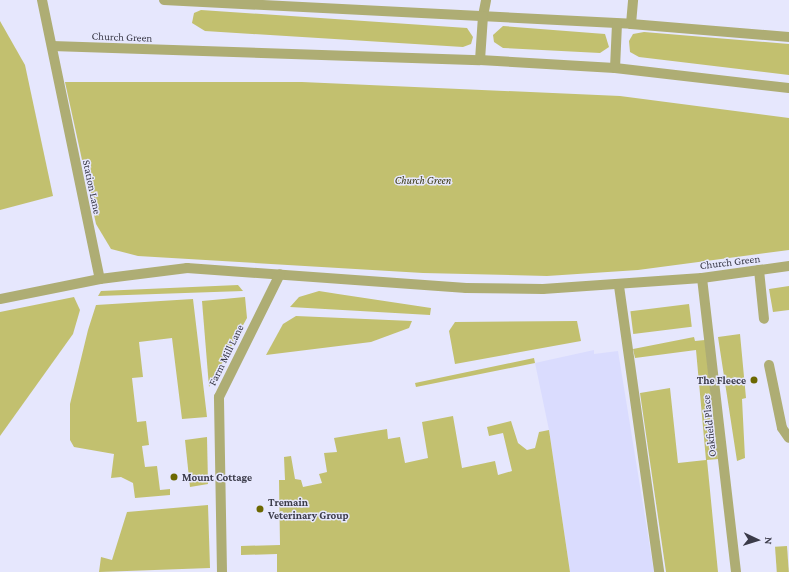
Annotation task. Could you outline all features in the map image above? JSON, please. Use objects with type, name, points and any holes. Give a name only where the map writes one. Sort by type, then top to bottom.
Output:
[{"type":"street","name":"Station Lane","points":[[42,0],[52,46],[54,70],[100,279]]},
{"type":"street","points":[[164,0],[631,24],[789,37]]},
{"type":"street","points":[[480,60],[483,16],[486,0]]},
{"type":"street","points":[[631,24],[633,0]]},
{"type":"street","points":[[615,68],[617,24]]},
{"type":"street","name":"Church Green","points":[[52,46],[480,60],[615,68],[789,88]]},
{"type":"street","name":"Church Green","points":[[100,279],[187,268],[466,288],[619,286],[702,278],[789,266]]},
{"type":"street","points":[[759,270],[764,319]]},
{"type":"street","name":"Farm Mill Lane","points":[[222,572],[219,397],[280,274]]},
{"type":"street","name":"Oakfield Place","points":[[702,278],[736,572]]},
{"type":"street","points":[[0,299],[100,279]]},
{"type":"street","points":[[619,286],[659,572]]},
{"type":"street","points":[[769,365],[782,428],[789,438]]},
{"type":"shaded area","points":[[594,350],[594,354],[618,351],[654,572],[570,572],[549,430],[535,363]]},
{"type":"green space","points":[[201,10],[467,28],[473,37],[471,44],[463,47],[205,31],[192,23],[194,13]]},
{"type":"green space","points":[[0,21],[25,65],[53,196],[0,210]]},
{"type":"green space","points":[[503,26],[605,34],[609,47],[600,53],[503,48],[494,42],[493,35]]},
{"type":"green space","points":[[644,32],[789,44],[789,75],[639,57],[630,52],[629,41],[633,34]]},
{"type":"green space","name":"Church Green","points":[[65,82],[302,82],[620,96],[789,118],[789,250],[638,270],[547,276],[423,273],[138,256],[111,249],[96,224]]},
{"type":"green space","points":[[238,285],[243,291],[98,296],[101,291]]},
{"type":"green space","points":[[789,286],[789,310],[773,312],[769,289]]},
{"type":"green space","points":[[319,291],[431,308],[430,315],[290,307],[299,297]]},
{"type":"green space","points":[[74,297],[80,310],[73,334],[0,436],[0,312]]},
{"type":"green space","points":[[245,297],[247,318],[209,387],[202,301]]},
{"type":"green space","points":[[193,299],[207,417],[182,419],[172,338],[139,342],[143,377],[132,378],[137,422],[146,421],[149,445],[142,446],[145,467],[157,466],[160,490],[170,489],[170,495],[135,498],[133,483],[121,477],[111,478],[114,454],[74,447],[70,440],[70,404],[88,330],[96,305]]},
{"type":"green space","points":[[689,304],[692,327],[633,334],[630,311]]},
{"type":"green space","points":[[296,316],[412,321],[409,328],[371,342],[266,355],[283,324]]},
{"type":"green space","points":[[577,321],[581,341],[455,364],[449,331],[455,322]]},
{"type":"green space","points":[[740,334],[746,398],[742,399],[745,458],[737,461],[718,337]]},
{"type":"green space","points":[[694,337],[695,341],[705,340],[718,459],[707,460],[718,572],[666,572],[640,393],[670,388],[678,463],[706,460],[696,350],[635,358],[633,349]]},
{"type":"green space","points":[[534,358],[535,363],[416,387],[415,383]]},
{"type":"green space","points":[[453,416],[462,468],[495,461],[498,475],[512,471],[503,433],[489,436],[487,427],[511,421],[518,443],[527,450],[535,448],[539,432],[549,430],[570,572],[277,572],[277,554],[241,555],[241,546],[280,545],[279,480],[285,480],[284,457],[291,456],[295,479],[301,480],[303,487],[322,483],[319,474],[327,472],[324,453],[337,452],[334,438],[387,429],[388,439],[400,437],[405,463],[428,458],[422,422]]},
{"type":"green space","points":[[207,437],[208,484],[190,487],[185,440]]},
{"type":"green space","points":[[208,505],[210,568],[99,572],[101,557],[112,560],[127,512]]},
{"type":"green space","points":[[787,546],[789,572],[777,572],[775,547]]},
{"type":"place","name":"The Fleece","points":[[754,380]]},
{"type":"place","name":"Mount Cottage","points":[[174,477]]},
{"type":"place","name":"Tremain Veterinary Group","points":[[260,509]]}]
